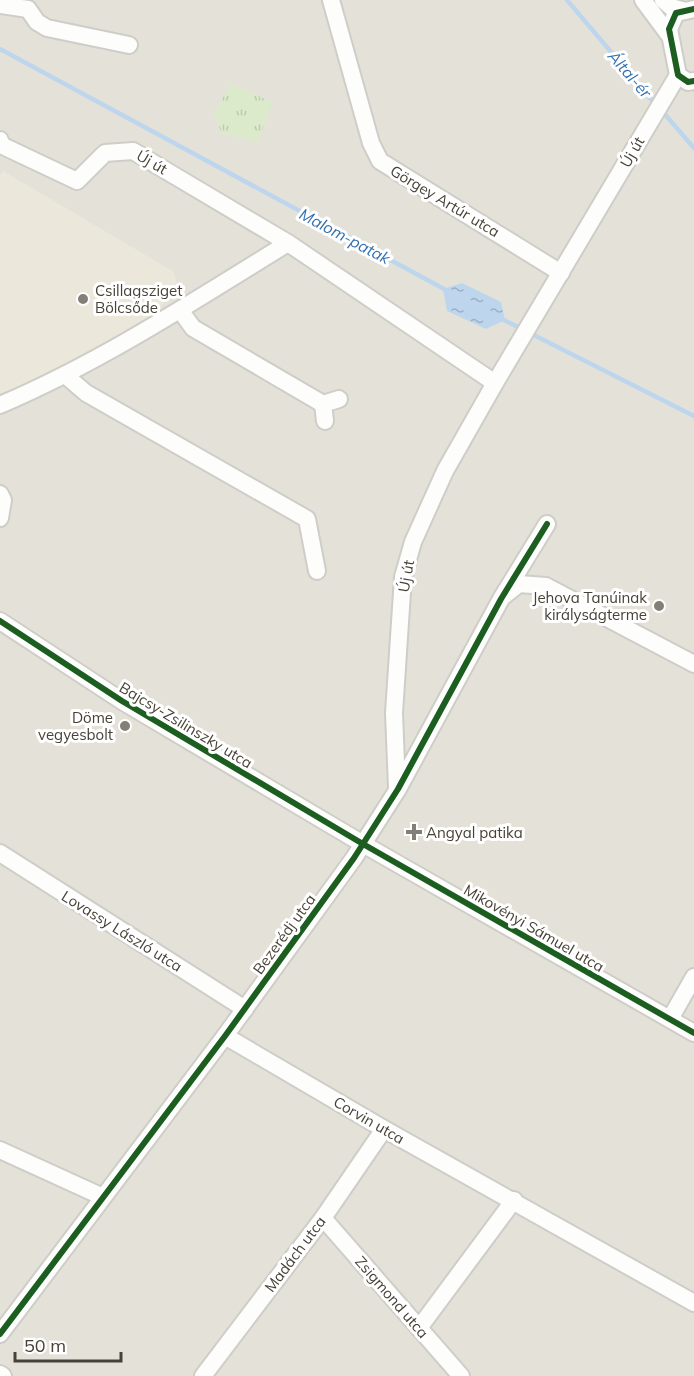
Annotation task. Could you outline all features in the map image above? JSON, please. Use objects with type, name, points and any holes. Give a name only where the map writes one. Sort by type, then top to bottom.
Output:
[{"type":"street","name":"Görgey Artúr utca","points":[[331,0],[371,143],[380,161],[561,273]]},
{"type":"street","points":[[643,0],[669,35],[690,79]]},
{"type":"street","points":[[663,0],[671,7],[690,9]]},
{"type":"street","points":[[0,5],[28,9],[37,22],[47,28],[129,45]]},
{"type":"street","points":[[669,35],[670,21],[690,9]]},
{"type":"street","name":"Új út","points":[[398,789],[394,713],[403,577],[413,542],[445,471],[649,122],[668,91],[690,79]]},
{"type":"street","name":"Új út","points":[[0,144],[77,181],[105,153],[133,150],[288,243],[495,383]]},
{"type":"street","points":[[0,405],[65,375],[180,310],[288,243]]},
{"type":"street","points":[[180,310],[193,328],[329,408]]},
{"type":"street","points":[[65,375],[86,393],[307,519],[317,571]]},
{"type":"street","points":[[0,494],[3,500],[0,518]]},
{"type":"street","name":"Bezerédj utca","points":[[0,1334],[225,1036],[363,844],[398,789],[501,599],[548,524]]},
{"type":"street","points":[[501,599],[519,584],[546,586],[694,664]]},
{"type":"street","name":"Bajcsy-Zsilinszky utca","points":[[0,621],[122,701],[363,844]]},
{"type":"street","name":"Mikovényi Sámuel utca","points":[[363,844],[694,1033]]},
{"type":"street","name":"Lovassy László utca","points":[[0,853],[245,1009]]},
{"type":"street","points":[[670,1019],[694,977]]},
{"type":"street","name":"Corvin utca","points":[[225,1036],[384,1129],[694,1303]]},
{"type":"street","name":"Madách utca","points":[[203,1376],[323,1218],[384,1129]]},
{"type":"street","points":[[0,1150],[103,1197]]},
{"type":"street","points":[[419,1328],[514,1200]]},
{"type":"street","name":"Zsigmond utca","points":[[323,1218],[461,1376]]},
{"type":"shaded area","points":[[0,0],[671,0],[694,8],[694,1376],[0,1376]]},
{"type":"shaded area","name":"Csillagsziget Bölcsőde","points":[[3,171],[174,272],[177,284],[156,313],[52,374],[0,397],[0,176]]},
{"type":"green space","points":[[231,84],[272,102],[258,142],[222,134],[214,113]]},
{"type":"water","points":[[462,283],[501,302],[505,320],[486,329],[447,311],[443,289]]},
{"type":"waterway","name":"Által-ér","points":[[567,0],[656,105]]},
{"type":"waterway","name":"Malom-patak","points":[[0,49],[446,290]]},
{"type":"waterway","name":"Által-ér","points":[[662,111],[694,148]]},
{"type":"waterway","name":"Malom-patak","points":[[502,319],[694,416]]},
{"type":"cycle path","points":[[694,9],[676,13],[669,29],[678,75],[688,82],[694,81]]},
{"type":"cycle path","points":[[0,1334],[225,1036],[354,858],[398,789],[501,599],[547,524]]},
{"type":"cycle path","points":[[0,621],[122,701],[363,844],[694,1033]]},
{"type":"place","name":"Csillagsziget Bölcsőde","points":[[83,299]]},
{"type":"place","name":"Jehova Tanúinak királyságterme","points":[[659,606]]},
{"type":"place","name":"Döme vegyesbolt","points":[[125,726]]},
{"type":"place","name":"Angyal patika","points":[[414,832]]}]
